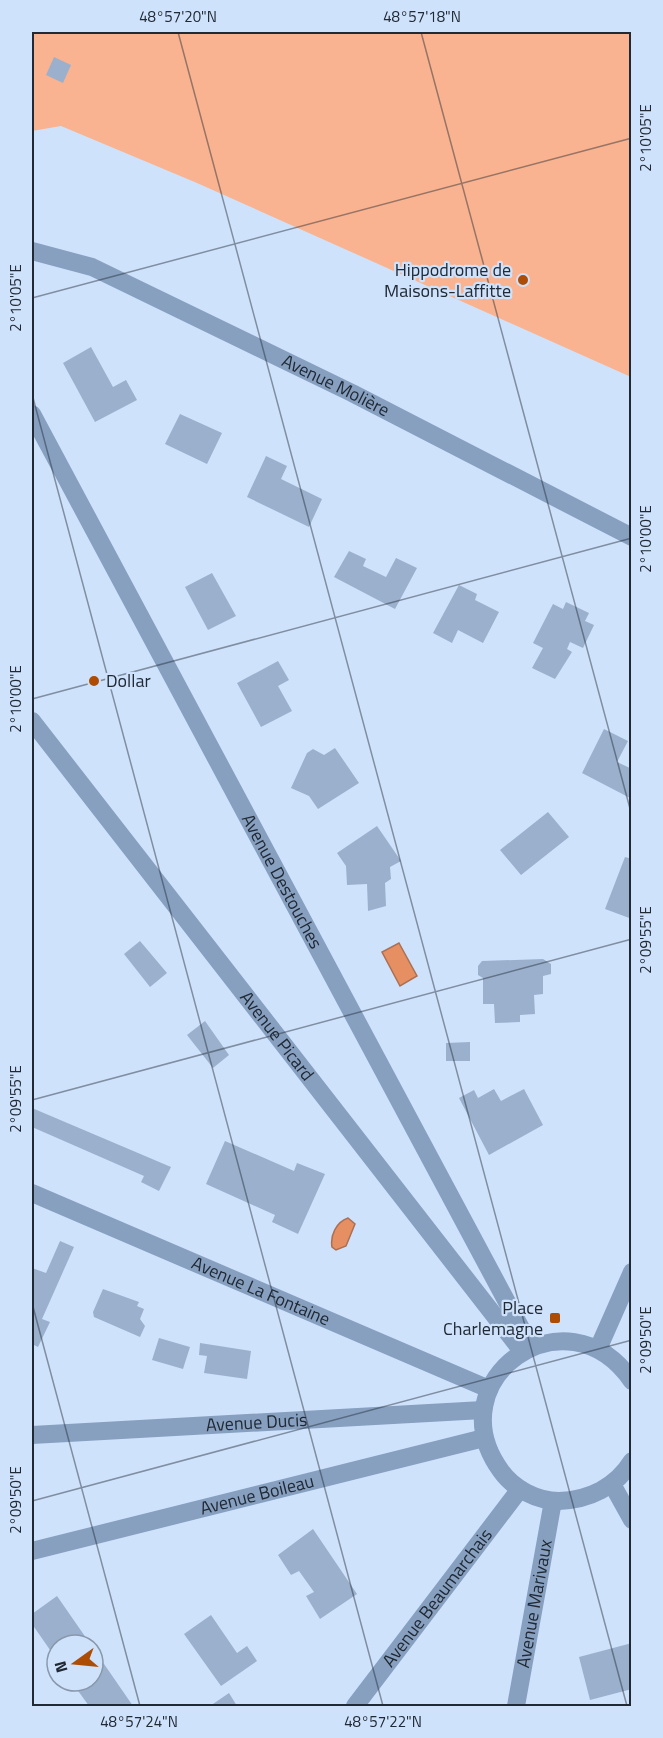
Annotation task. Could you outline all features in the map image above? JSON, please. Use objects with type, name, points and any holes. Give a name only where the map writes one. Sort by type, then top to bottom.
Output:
[{"type":"street","name":"Avenue Molière","points":[[32,251],[92,267],[352,393],[632,537]]},
{"type":"street","name":"Avenue Destouches","points":[[32,414],[526,1349]]},
{"type":"street","name":"Avenue Picard","points":[[32,721],[526,1349]]},
{"type":"street","name":"Avenue La Fontaine","points":[[32,1193],[489,1389]]},
{"type":"street","points":[[598,1349],[632,1272]]},
{"type":"street","points":[[632,1382],[620,1364],[598,1349],[576,1341],[553,1341],[526,1349],[502,1368],[489,1389],[483,1410],[484,1438],[492,1458],[504,1475],[520,1489],[553,1501],[574,1500],[594,1495],[627,1472],[632,1520]]},
{"type":"street","name":"Avenue Ducis","points":[[32,1435],[483,1410]]},
{"type":"street","name":"Avenue Boileau","points":[[32,1551],[484,1438]]},
{"type":"street","name":"Avenue Beaumarchais","points":[[355,1707],[520,1489]]},
{"type":"street","name":"Avenue Marivaux","points":[[516,1707],[553,1501]]},
{"type":"shaded area","name":"Hippodrome de Maisons-Laffitte","points":[[32,32],[631,32],[631,377],[197,183],[61,126],[32,131]]},
{"type":"shaded area","points":[[399,943],[417,976],[400,986],[382,952]]},
{"type":"shaded area","points":[[348,1218],[355,1224],[346,1246],[336,1250],[332,1247],[333,1234],[337,1226]]},
{"type":"building","points":[[54,57],[71,65],[63,83],[46,75]]},
{"type":"building","points":[[91,347],[113,387],[126,380],[137,400],[95,422],[63,363]]},
{"type":"building","points":[[180,414],[222,433],[207,464],[165,444]]},
{"type":"building","points":[[266,456],[287,466],[281,479],[322,499],[309,527],[247,497]]},
{"type":"building","points":[[349,551],[366,559],[363,566],[386,577],[396,558],[417,568],[395,609],[334,577]]},
{"type":"building","points":[[212,573],[236,616],[208,630],[185,587]]},
{"type":"building","points":[[459,585],[477,594],[475,600],[499,612],[483,643],[458,630],[452,643],[433,633]]},
{"type":"building","points":[[566,602],[589,613],[585,621],[594,625],[583,648],[570,642],[567,649],[572,652],[555,679],[532,668],[543,648],[533,643],[553,604],[563,609]]},
{"type":"building","points":[[278,661],[289,680],[278,686],[292,711],[261,727],[237,683]]},
{"type":"building","points":[[604,729],[628,741],[617,762],[632,769],[632,799],[582,773]]},
{"type":"building","points":[[335,748],[359,783],[318,809],[309,796],[291,788],[307,753],[313,749],[324,755]]},
{"type":"building","points":[[548,812],[569,837],[521,875],[500,850]]},
{"type":"building","points":[[377,826],[401,861],[390,867],[391,879],[385,883],[386,906],[368,911],[367,884],[347,885],[346,866],[337,853]]},
{"type":"building","points":[[625,857],[632,859],[632,919],[605,909]]},
{"type":"building","points":[[140,941],[167,973],[150,987],[124,954]]},
{"type":"building","points":[[543,959],[551,964],[551,974],[543,976],[543,994],[534,995],[535,1014],[520,1015],[520,1022],[495,1023],[494,1004],[483,1004],[483,978],[478,975],[478,966],[482,961]]},
{"type":"building","points":[[205,1021],[229,1055],[213,1068],[187,1035]]},
{"type":"building","points":[[470,1042],[470,1061],[446,1061],[446,1043]]},
{"type":"building","points":[[494,1089],[501,1101],[524,1089],[543,1125],[489,1155],[459,1098],[474,1090],[478,1098]]},
{"type":"building","points":[[32,1108],[171,1167],[159,1191],[141,1182],[144,1176],[32,1127]]},
{"type":"building","points":[[225,1141],[294,1171],[297,1163],[325,1174],[298,1234],[272,1222],[275,1215],[206,1184]]},
{"type":"building","points":[[60,1241],[74,1247],[42,1319],[50,1322],[38,1347],[32,1344],[32,1268],[46,1273]]},
{"type":"building","points":[[103,1289],[139,1302],[137,1306],[144,1309],[140,1319],[145,1326],[140,1337],[94,1317],[93,1312]]},
{"type":"building","points":[[159,1338],[190,1347],[183,1369],[152,1360]]},
{"type":"building","points":[[200,1343],[251,1351],[247,1379],[204,1373],[207,1356],[199,1355]]},
{"type":"building","points":[[313,1529],[357,1594],[320,1619],[306,1596],[314,1592],[299,1571],[291,1575],[278,1555]]},
{"type":"building","points":[[57,1596],[83,1633],[45,1633],[45,1643],[32,1624],[32,1614]]},
{"type":"building","points":[[211,1615],[237,1653],[247,1646],[257,1661],[221,1686],[184,1634]]},
{"type":"building","points":[[632,1643],[632,1689],[590,1700],[579,1657]]},
{"type":"building","points":[[105,1665],[133,1706],[89,1706],[80,1693],[105,1693]]},
{"type":"building","points":[[229,1693],[237,1706],[210,1706]]},
{"type":"place","name":"Hippodrome de Maisons-Laffitte","points":[[523,280]]},
{"type":"place","name":"Dollar","points":[[94,681]]},
{"type":"place","name":"Place Charlemagne","points":[[555,1318]]}]
